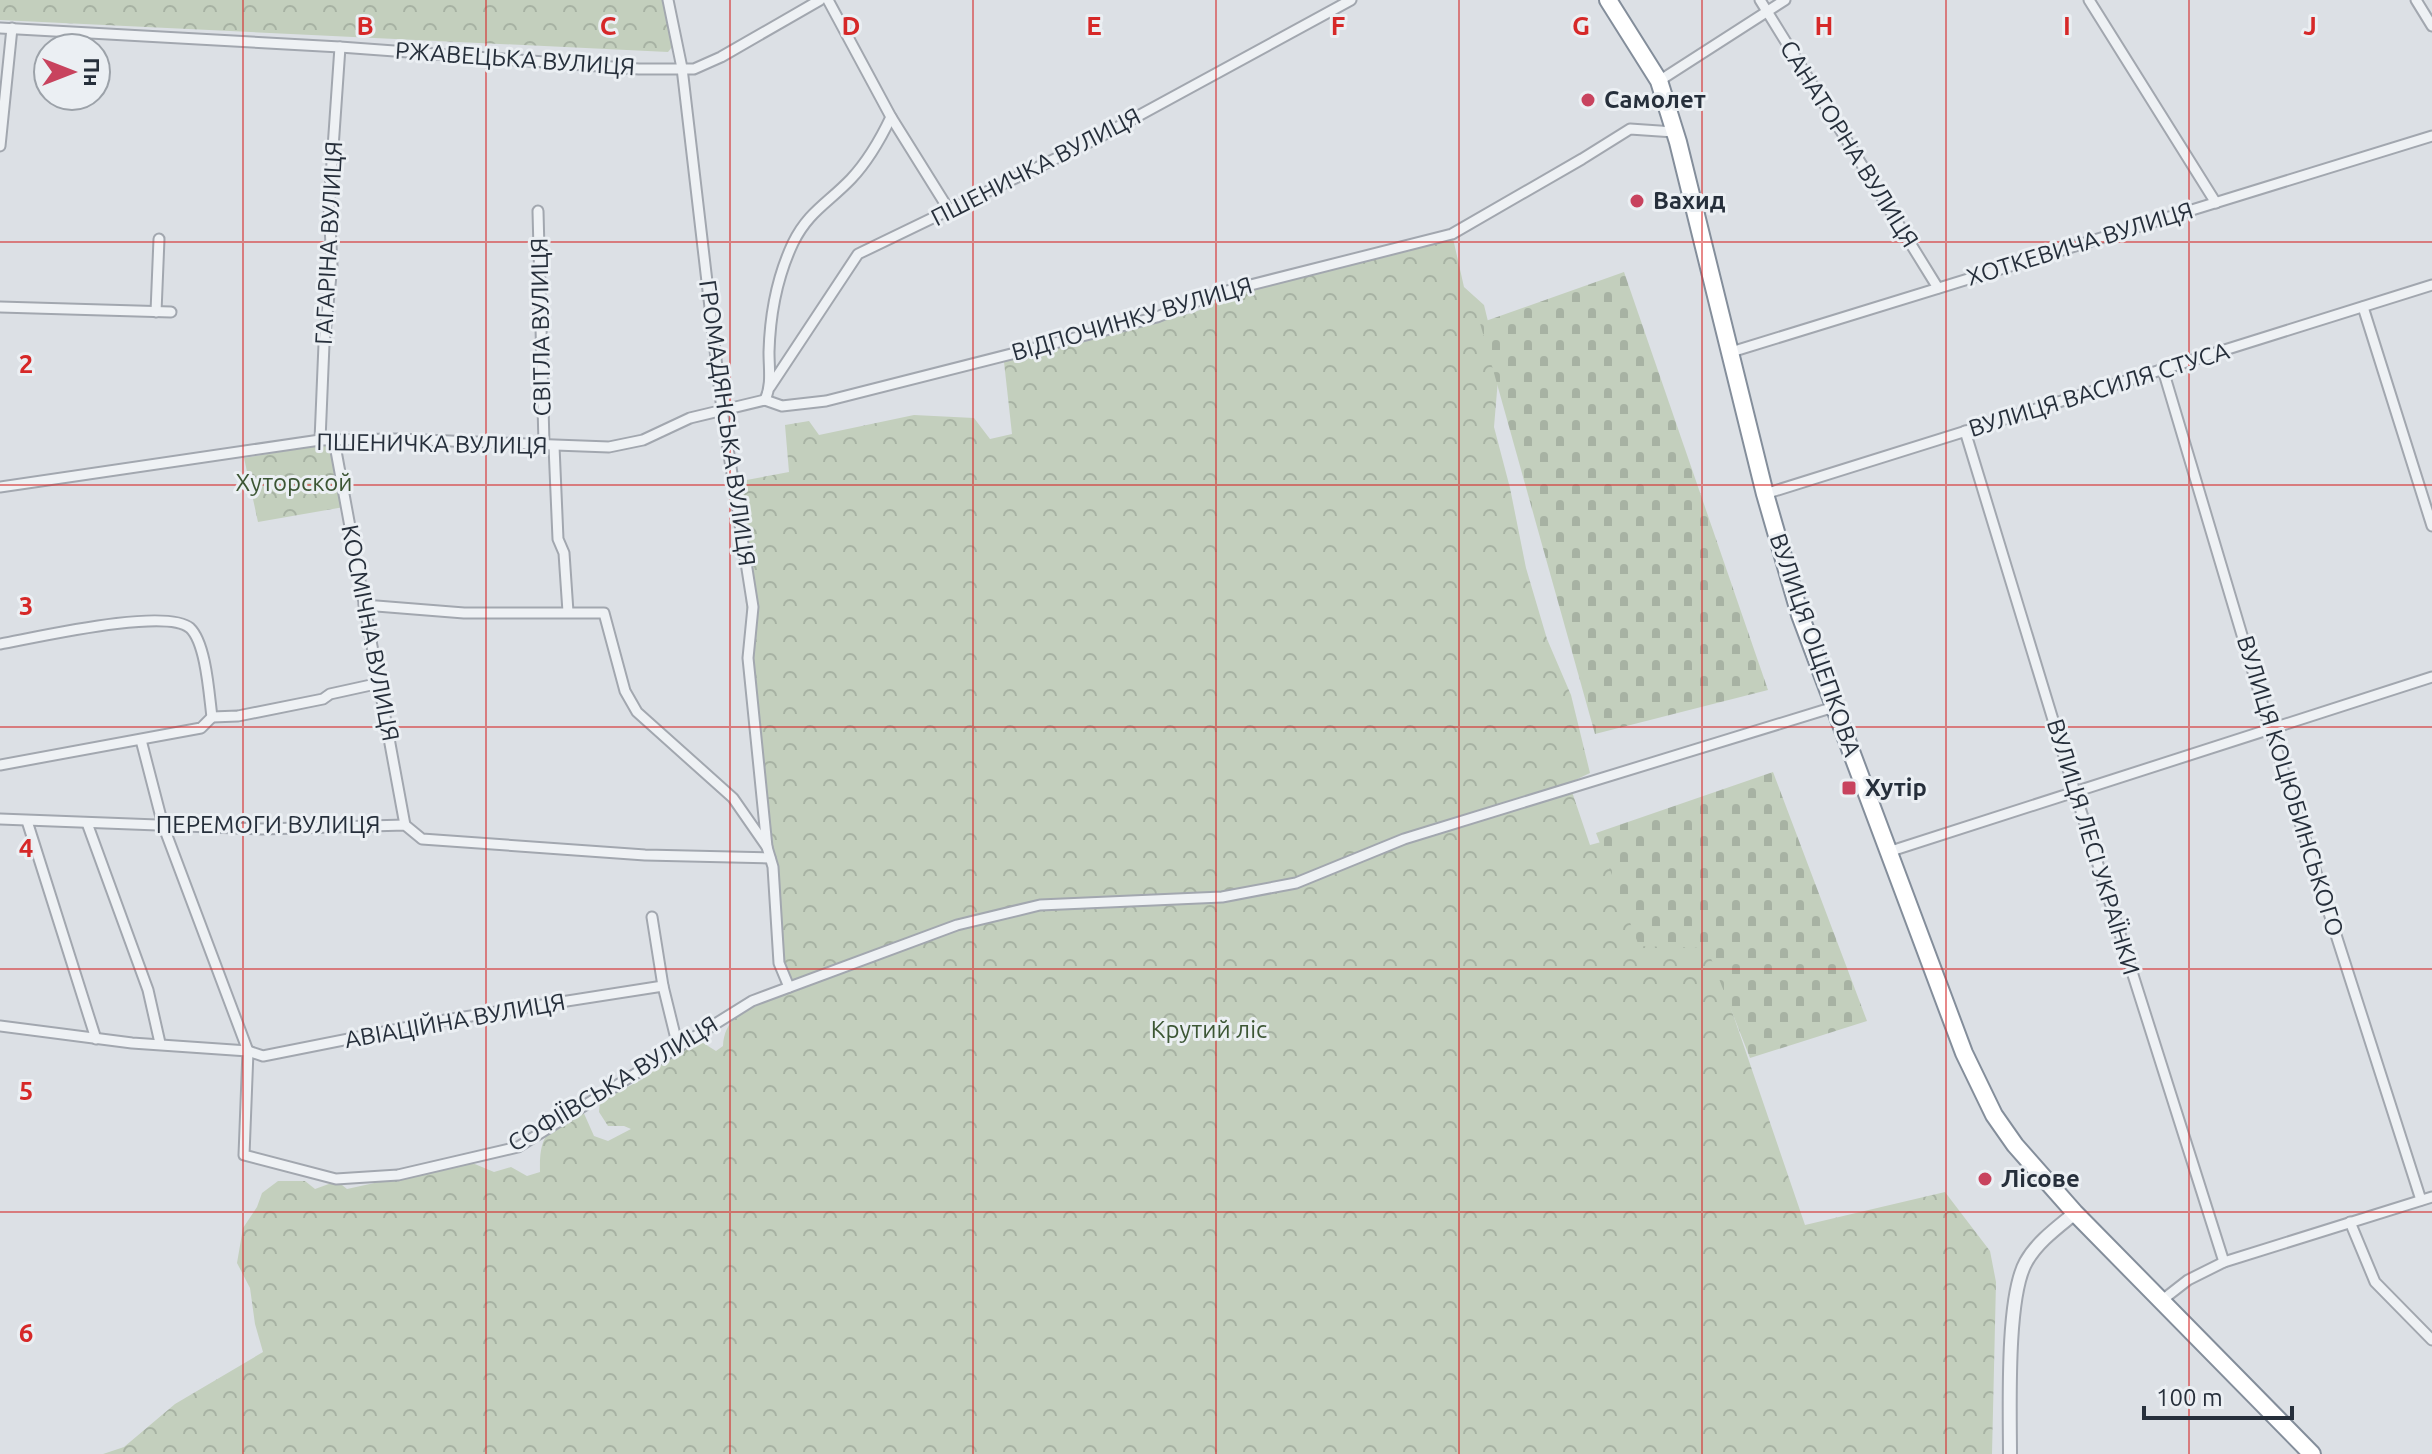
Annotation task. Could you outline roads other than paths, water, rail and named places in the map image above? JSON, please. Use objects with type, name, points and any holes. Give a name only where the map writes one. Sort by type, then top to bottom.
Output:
[{"type":"highway","name":"ВУЛИЦЯ ОЩЕПКОВА","points":[[1608,0],[1659,81],[1765,494],[1800,615],[1964,1053],[1994,1115],[2015,1145],[2075,1213],[2312,1454]]},
{"type":"street","name":"ГРОМАДЯНСЬКА ВУЛИЦЯ","points":[[668,0],[682,68],[722,410],[753,607],[748,658],[769,852]]},
{"type":"street","name":"РЖАВЕЦЬКА ВУЛИЦЯ","points":[[0,28],[340,47],[639,69],[694,69],[721,57],[820,0]]},
{"type":"street","points":[[828,0],[891,117],[949,210]]},
{"type":"street","name":"ПШЕНИЧКА ВУЛИЦЯ","points":[[770,387],[858,254],[1094,140],[1351,0]]},
{"type":"street","name":"САНАТОРНА ВУЛИЦЯ","points":[[1760,0],[1938,288]]},
{"type":"street","points":[[1659,81],[1785,0]]},
{"type":"street","points":[[2089,0],[2216,203]]},
{"type":"street","points":[[2416,0],[2432,26]]},
{"type":"street","points":[[0,146],[12,28]]},
{"type":"street","name":"ГАГАРІНА ВУЛИЦЯ","points":[[320,440],[324,344],[332,265],[329,206],[340,47]]},
{"type":"street","points":[[765,400],[770,387],[773,306],[794,241],[813,212],[852,179],[891,117]]},
{"type":"street","name":"ВІДПОЧИНКУ ВУЛИЦЯ","points":[[765,400],[782,406],[826,401],[1157,317],[1215,294],[1452,234],[1630,129],[1674,132]]},
{"type":"street","name":"ХОТКЕВИЧА ВУЛИЦЯ","points":[[1728,353],[2432,136]]},
{"type":"street","name":"СВІТЛА ВУЛИЦЯ","points":[[538,211],[549,445],[558,539],[564,553],[568,612]]},
{"type":"street","points":[[156,312],[159,239]]},
{"type":"street","name":"ВУЛИЦЯ ВАСИЛЯ СТУСА","points":[[1765,494],[2432,285]]},
{"type":"street","points":[[0,307],[171,312]]},
{"type":"street","points":[[2363,307],[2432,526]]},
{"type":"street","name":"ВУЛИЦЯ КОЦЮБИНСЬКОГО","points":[[2163,370],[2270,729],[2421,1200]]},
{"type":"street","name":"ПШЕНИЧКА ВУЛИЦЯ","points":[[0,487],[320,440],[397,439],[609,447],[643,440],[690,418],[765,400]]},
{"type":"street","name":"ВУЛИЦЯ ЛЕСІ УКРАЇНКИ","points":[[1965,431],[2224,1262]]},
{"type":"street","name":"КОСМІЧНА ВУЛИЦЯ","points":[[334,440],[405,825]]},
{"type":"street","points":[[364,605],[464,613],[604,613],[625,691],[637,712],[733,798],[769,852],[779,963],[789,987]]},
{"type":"street","points":[[0,644],[105,625],[165,620],[188,626],[199,641],[212,717]]},
{"type":"street","points":[[1888,852],[2432,677]]},
{"type":"street","points":[[0,765],[201,728],[212,717],[238,716],[323,699],[330,694],[380,683]]},
{"type":"street","name":"СОФІЇВСЬКА ВУЛИЦЯ","points":[[248,1051],[244,1155],[336,1179],[398,1175],[518,1147],[752,1001],[957,925],[1040,905],[1222,897],[1296,883],[1404,839],[1834,707]]},
{"type":"street","points":[[141,740],[163,825],[248,1051]]},
{"type":"street","name":"ПЕРЕМОГИ ВУЛИЦЯ","points":[[0,819],[262,829],[405,825],[422,839],[645,855],[769,852]]},
{"type":"street","points":[[27,821],[96,1039]]},
{"type":"street","points":[[87,823],[148,990],[160,1043]]},
{"type":"street","points":[[652,917],[663,986],[678,1047]]},
{"type":"street","name":"АВІАЦІЙНА ВУЛИЦЯ","points":[[0,1026],[96,1039],[248,1051],[263,1056],[439,1021],[663,986]]},
{"type":"street","points":[[2161,1301],[2188,1280],[2224,1262],[2432,1197]]},
{"type":"street","points":[[2010,1454],[2010,1382],[2016,1296],[2026,1262],[2048,1236],[2075,1213]]},
{"type":"street","points":[[2350,1222],[2375,1282],[2432,1340]]},
{"type":"place","name":"Самолет","points":[[1588,100]]},
{"type":"place","name":"Вахид","points":[[1637,201]]},
{"type":"place","name":"Хутір","points":[[1849,788]]},
{"type":"place","name":"Лісове","points":[[1985,1179]]},
{"type":"park label","name":"Хуторской","points":[[294,483]]},
{"type":"park label","name":"Крутий ліс","points":[[1209,1030]]}]
